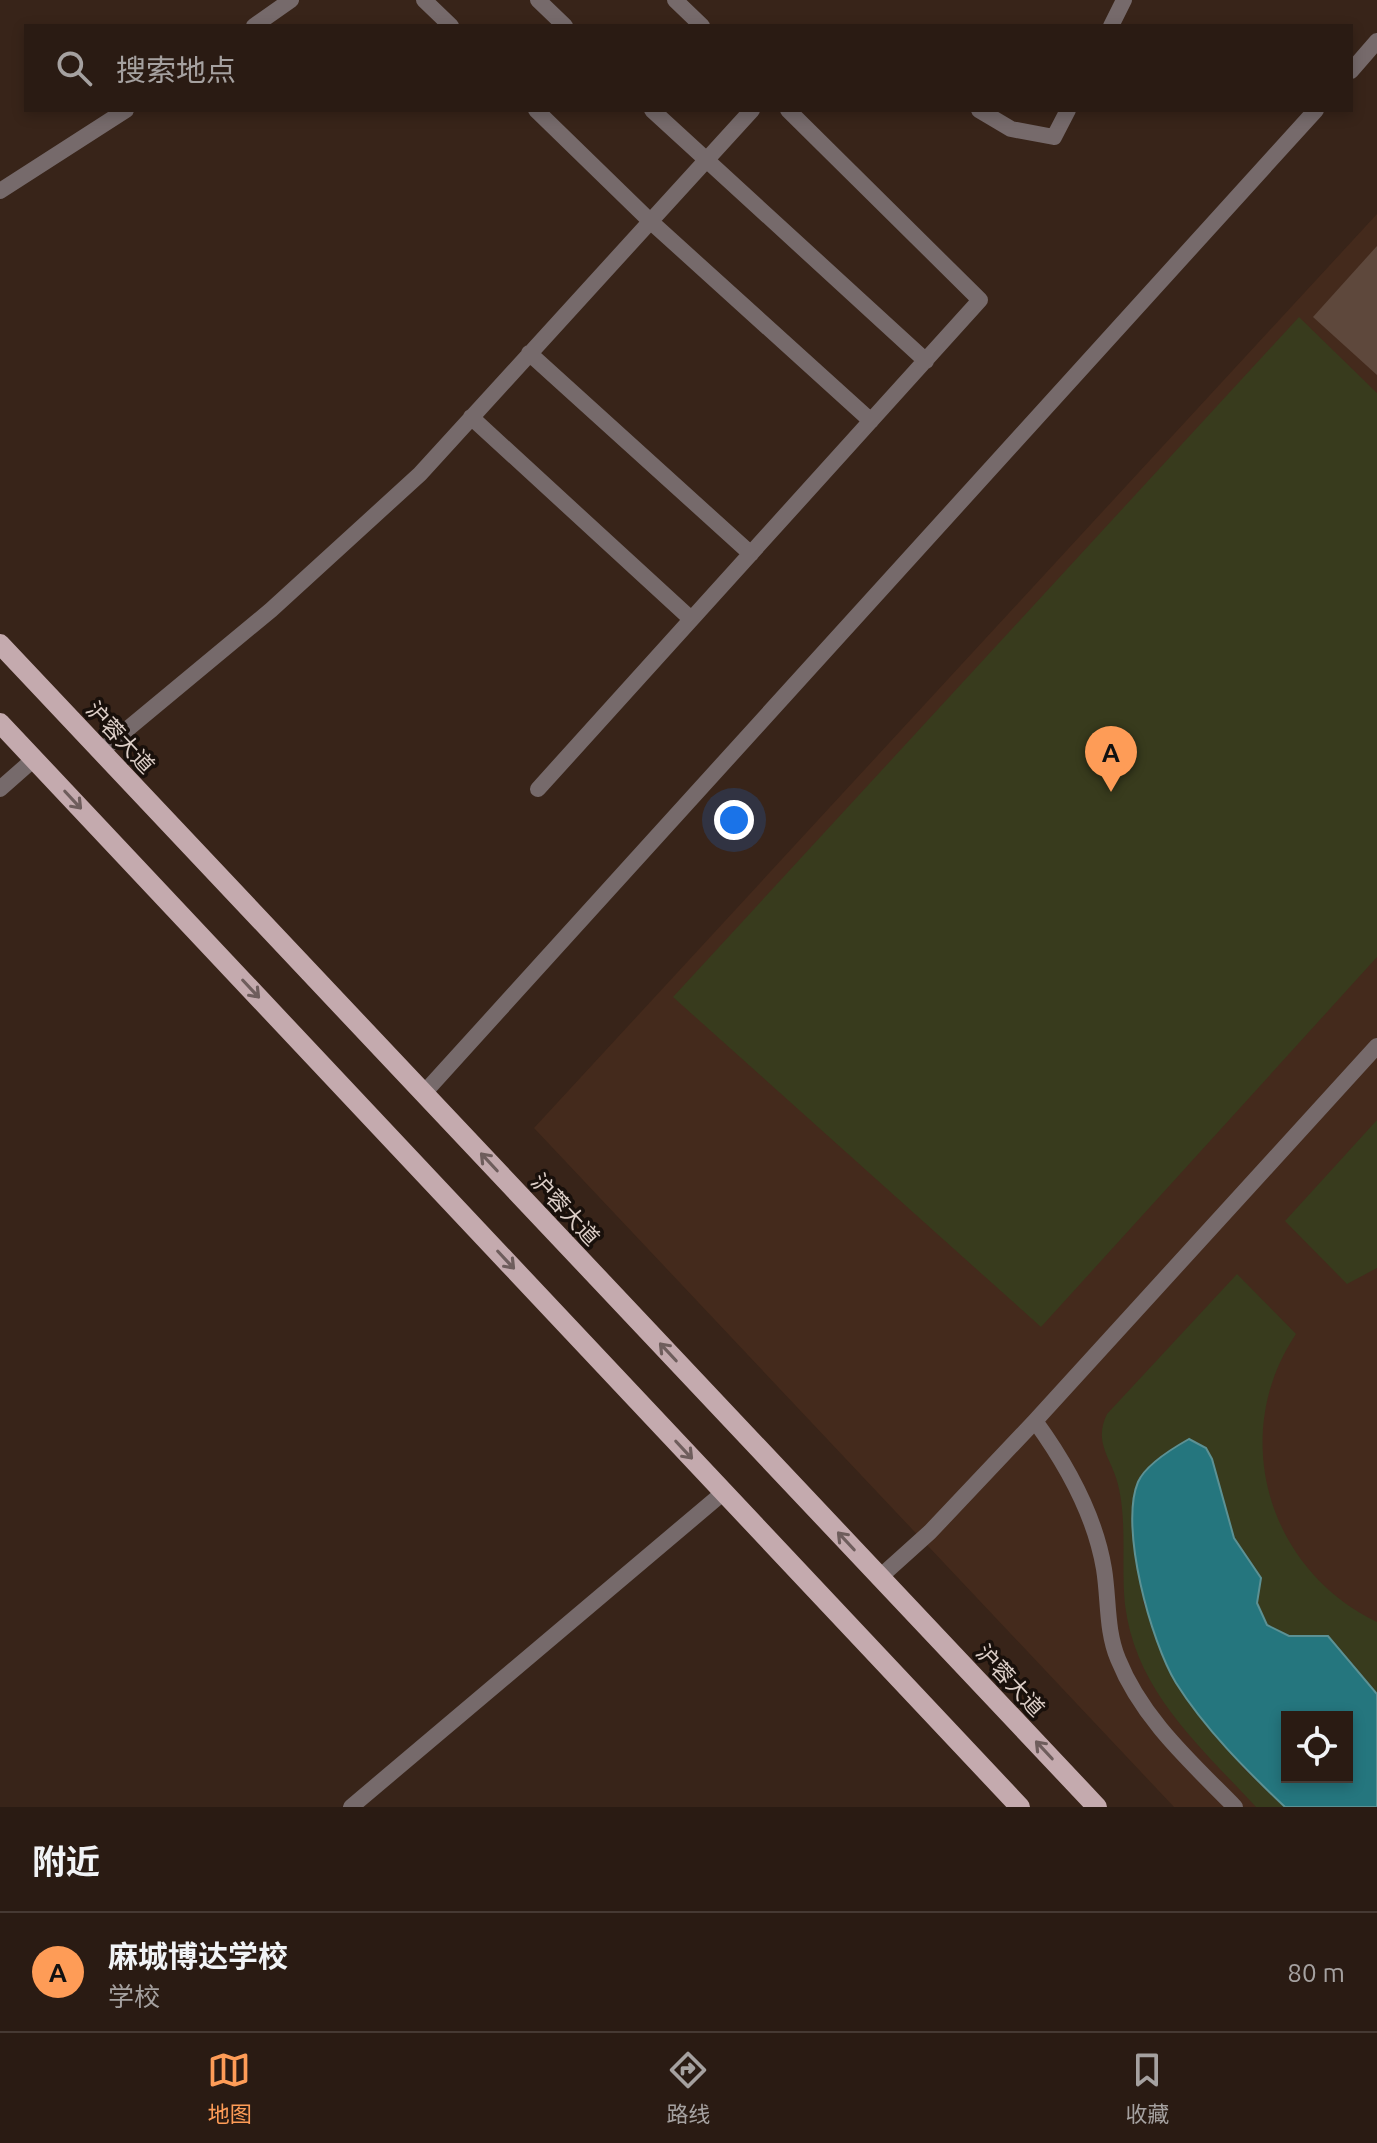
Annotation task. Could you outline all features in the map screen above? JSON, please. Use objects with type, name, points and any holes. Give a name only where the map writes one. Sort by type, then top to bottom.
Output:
[{"type":"main road","name":"沪蓉大道","points":[[0,644],[1097,1807]]},
{"type":"main road","points":[[0,723],[1020,1807]]},
{"type":"street","points":[[257,24],[291,0]]},
{"type":"street","points":[[424,0],[449,24]]},
{"type":"street","points":[[538,0],[563,24]]},
{"type":"street","points":[[675,0],[700,24]]},
{"type":"street","points":[[1112,24],[1124,0]]},
{"type":"street","points":[[1353,69],[1377,41]]},
{"type":"street","points":[[0,191],[123,112]]},
{"type":"street","points":[[538,112],[649,220],[871,421]]},
{"type":"street","points":[[654,112],[926,361]]},
{"type":"street","points":[[101,751],[348,541],[420,474],[750,112]]},
{"type":"street","points":[[538,789],[980,300],[790,112]]},
{"type":"street","points":[[982,112],[1011,129],[1054,137],[1067,112]]},
{"type":"street","points":[[424,1093],[1314,112]]},
{"type":"street","points":[[529,353],[751,554]]},
{"type":"street","points":[[471,417],[691,619]]},
{"type":"street","points":[[0,789],[34,759]]},
{"type":"street","points":[[880,1577],[930,1532],[1035,1421],[1377,1046]]},
{"type":"street","points":[[1035,1421],[1054,1447],[1096,1534],[1104,1567],[1108,1632],[1132,1688],[1166,1736],[1235,1807]]},
{"type":"street","points":[[351,1807],[724,1492]]},
{"type":"shaded area","points":[[1377,214],[1377,1807],[1174,1807],[534,1128]]},
{"type":"green space","points":[[1299,317],[1377,393],[1377,957],[1041,1327],[673,997]]},
{"type":"green space","points":[[1377,1120],[1377,1268],[1347,1284],[1285,1221]]},
{"type":"green space","points":[[1237,1274],[1296,1334],[1275,1373],[1265,1414],[1263,1456],[1270,1496],[1286,1535],[1309,1569],[1339,1599],[1377,1622],[1377,1694],[1328,1636],[1289,1636],[1267,1625],[1257,1603],[1261,1578],[1234,1538],[1212,1459],[1206,1448],[1195,1441],[1143,1602],[1176,1682],[1243,1768],[1285,1807],[1256,1807],[1174,1716],[1142,1665],[1131,1636],[1125,1605],[1123,1517],[1119,1489],[1102,1435],[1107,1414]]},
{"type":"water","points":[[1189,1439],[1206,1448],[1212,1459],[1234,1538],[1261,1578],[1257,1603],[1267,1625],[1289,1636],[1328,1636],[1377,1694],[1377,1807],[1285,1807],[1213,1733],[1176,1683],[1148,1613],[1140,1584],[1132,1527],[1138,1482],[1160,1457]]},
{"type":"building","points":[[1377,246],[1377,375],[1313,317]]},
{"type":"place","name":"麻城博达学校","points":[[1111,792]]}]
